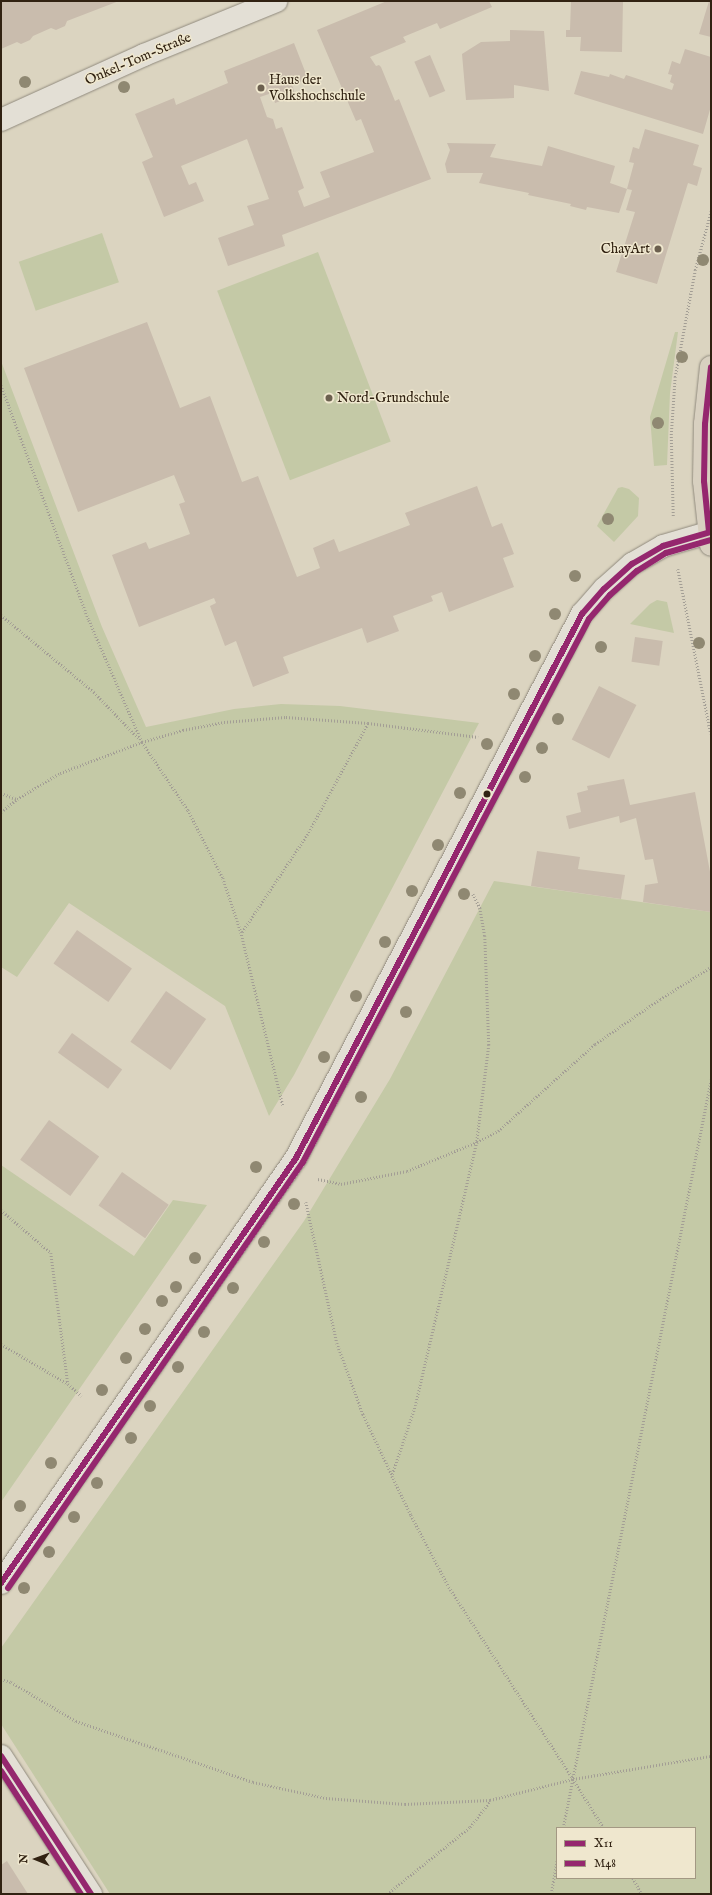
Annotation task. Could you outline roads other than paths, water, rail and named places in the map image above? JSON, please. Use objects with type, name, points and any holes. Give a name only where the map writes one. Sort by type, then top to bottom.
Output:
[{"type":"main road","points":[[710,536],[704,482],[705,424],[711,367]]},
{"type":"street","name":"Onkel-Tom-Straße","points":[[1,120],[144,55],[276,1]]},
{"type":"street","points":[[1,1583],[296,1158],[412,934],[582,614],[604,589],[632,564],[663,546],[710,536]]},
{"type":"street","points":[[1,1756],[91,1894]]},
{"type":"place","name":"Haus der Volkshochschule","points":[[261,88]]},
{"type":"place","name":"ChayArt","points":[[658,249]]},
{"type":"place","name":"Nord-Grundschule","points":[[329,398]]}]
